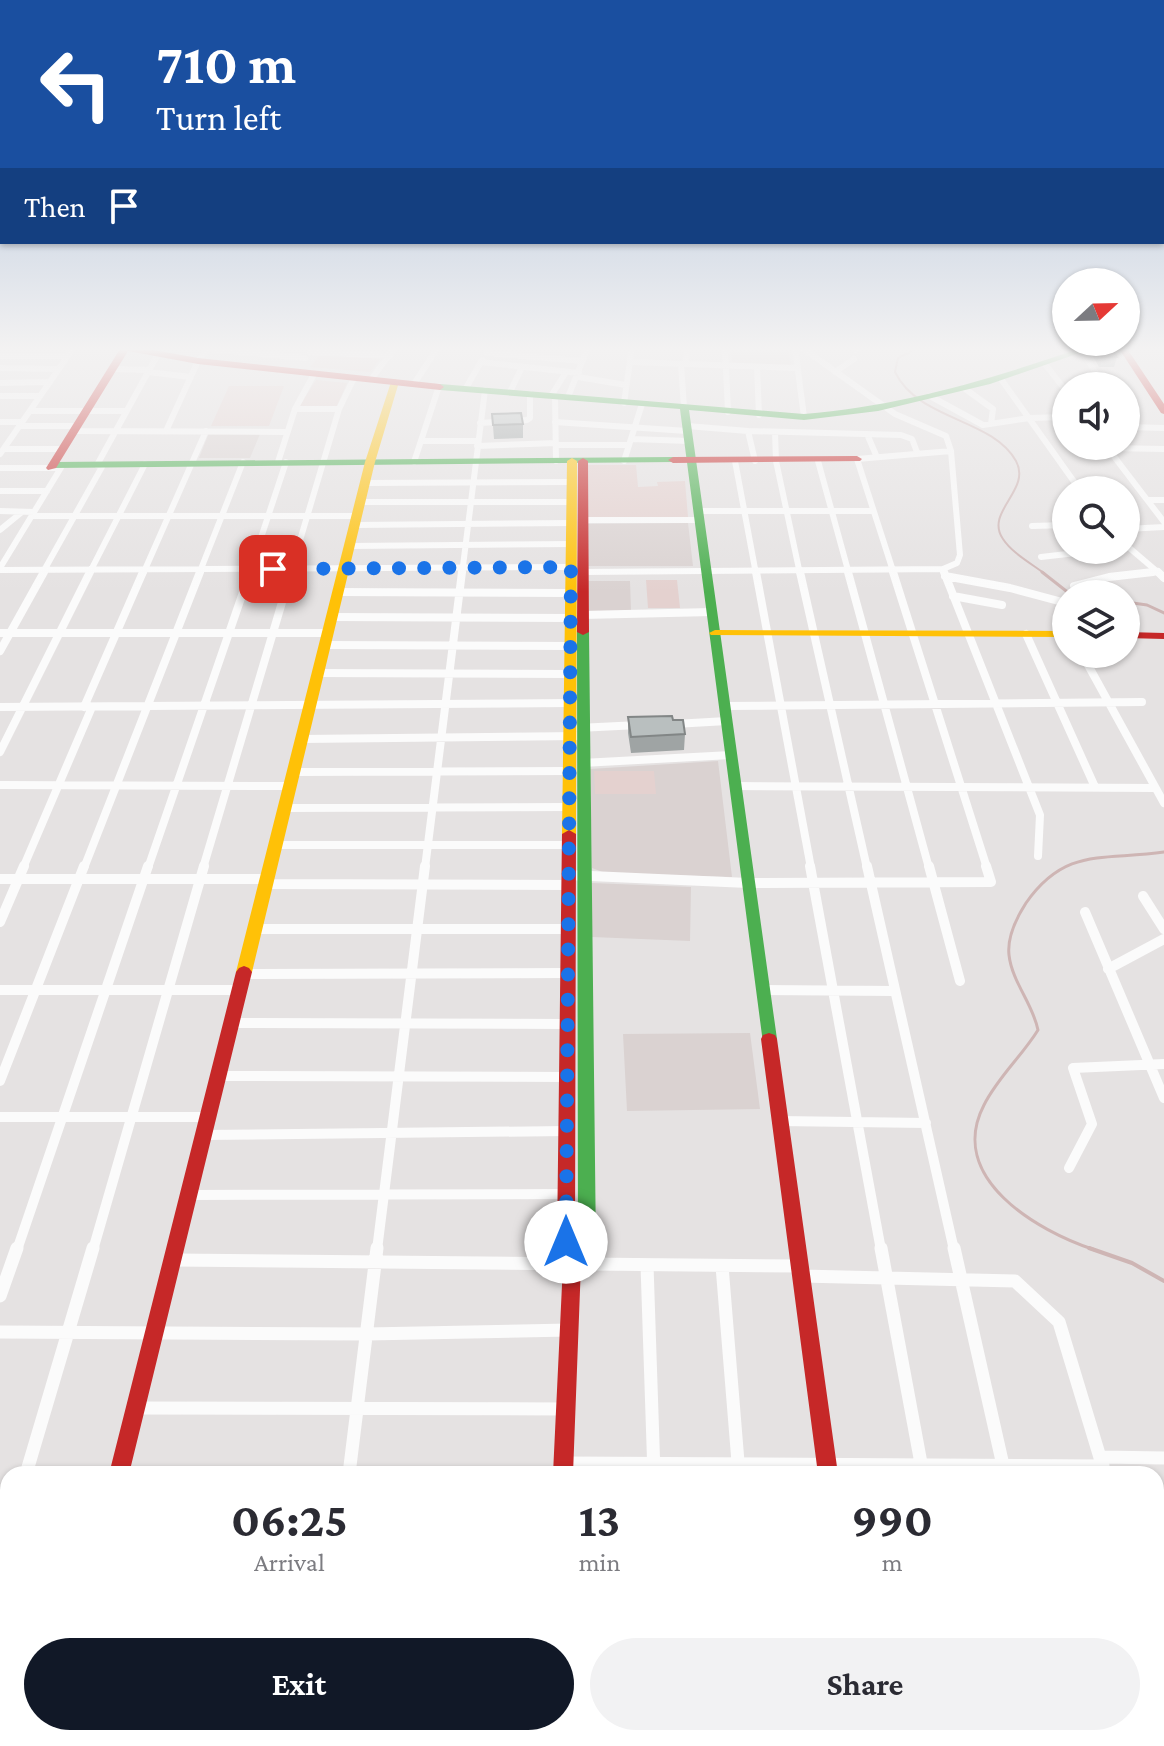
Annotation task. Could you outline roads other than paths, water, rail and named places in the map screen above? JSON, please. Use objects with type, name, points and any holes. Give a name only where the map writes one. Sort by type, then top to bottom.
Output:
[{"type":"street","points":[[2,452],[18,428]]},
{"type":"street","points":[[76,428],[63,449],[61,466],[22,532],[4,553],[0,569],[890,569],[944,572],[1052,599]]},
{"type":"street","points":[[82,428],[286,432]]},
{"type":"street","points":[[0,1296],[65,1117],[202,706],[253,569],[270,516],[287,428]]},
{"type":"street","points":[[28,1466],[334,428]]},
{"type":"street","points":[[121,1466],[344,569],[375,428]]},
{"type":"street","points":[[414,462],[425,428]]},
{"type":"street","points":[[350,1466],[479,428]]},
{"type":"street","points":[[555,428],[556,461]]},
{"type":"street","points":[[624,461],[635,428]]},
{"type":"street","points":[[648,428],[688,433]]},
{"type":"street","points":[[687,428],[827,1466]]},
{"type":"street","points":[[933,428],[947,438],[951,451],[960,555],[957,563],[944,572]]},
{"type":"street","points":[[1036,428],[1070,476]]},
{"type":"street","points":[[0,651],[75,516],[115,431]]},
{"type":"street","points":[[0,922],[117,633],[206,431]]},
{"type":"street","points":[[421,441],[630,442],[688,433],[748,431],[907,436],[912,439],[917,452]]},
{"type":"street","points":[[748,431],[755,461]]},
{"type":"street","points":[[775,432],[776,461],[786,511],[1003,1466]]},
{"type":"street","points":[[867,434],[876,455]]},
{"type":"street","points":[[0,438],[11,438]]},
{"type":"street","points":[[1140,448],[1164,449]]},
{"type":"street","points":[[2,452],[63,449]]},
{"type":"street","points":[[0,468],[243,462],[818,461],[951,451]]},
{"type":"street","points":[[0,879],[423,883],[573,878],[748,883],[991,882],[857,459]]},
{"type":"street","points":[[1117,460],[1164,524],[1140,527]]},
{"type":"street","points":[[563,1466],[572,1264],[566,1242],[566,1131],[569,929],[576,767],[571,646],[576,616],[571,593],[577,570],[572,544],[577,522],[572,502],[572,482],[578,461]]},
{"type":"street","points":[[573,688],[578,461]]},
{"type":"street","points":[[735,461],[921,1466]]},
{"type":"street","points":[[818,461],[960,981]]},
{"type":"street","points":[[0,1081],[243,462]]},
{"type":"street","points":[[0,752],[63,633],[145,464]]},
{"type":"street","points":[[365,483],[572,482]]},
{"type":"street","points":[[0,491],[47,491]]},
{"type":"street","points":[[1148,500],[1164,500]]},
{"type":"street","points":[[0,511],[75,516],[309,516],[470,502],[572,502]]},
{"type":"street","points":[[357,514],[468,524],[577,522],[744,511],[873,511]]},
{"type":"street","points":[[0,531],[22,512]]},
{"type":"street","points":[[1032,526],[1052,525]]},
{"type":"street","points":[[0,531],[22,532]]},
{"type":"street","points":[[349,546],[572,544]]},
{"type":"street","points":[[1041,557],[1052,556]]},
{"type":"street","points":[[1140,558],[1164,578]]},
{"type":"street","points":[[944,572],[1040,815],[1038,856]]},
{"type":"street","points":[[1097,580],[1157,572]]},
{"type":"street","points":[[338,592],[571,593]]},
{"type":"street","points":[[953,596],[1002,605]]},
{"type":"street","points":[[332,617],[712,612]]},
{"type":"street","points":[[0,633],[274,633],[453,646],[571,646]]},
{"type":"street","points":[[715,633],[1052,634]]},
{"type":"street","points":[[1026,634],[1095,787]]},
{"type":"street","points":[[1140,635],[1164,636]]},
{"type":"street","points":[[1090,668],[1164,803]]},
{"type":"street","points":[[318,673],[449,673],[573,688]]},
{"type":"street","points":[[0,707],[445,704],[573,688]]},
{"type":"street","points":[[669,724],[780,705],[1142,702]]},
{"type":"street","points":[[302,739],[441,738],[654,725]]},
{"type":"street","points":[[1,787],[229,785],[292,779],[576,767],[731,755]]},
{"type":"street","points":[[572,1264],[587,1249],[573,878],[568,845],[569,807],[576,767]]},
{"type":"street","points":[[735,786],[1155,788]]},
{"type":"street","points":[[284,808],[569,807]]},
{"type":"street","points":[[275,845],[568,845]]},
{"type":"street","points":[[1143,896],[1164,929]]},
{"type":"street","points":[[1085,912],[1164,1098]]},
{"type":"street","points":[[255,929],[569,929]]},
{"type":"street","points":[[1108,969],[1164,939]]},
{"type":"street","points":[[243,974],[568,973]]},
{"type":"street","points":[[0,990],[239,990]]},
{"type":"street","points":[[763,990],[894,991]]},
{"type":"street","points":[[231,1023],[568,1024]]},
{"type":"street","points":[[1069,1168],[1092,1124],[1073,1068],[1164,1064]]},
{"type":"street","points":[[218,1076],[567,1077]]},
{"type":"street","points":[[0,1117],[208,1117]]},
{"type":"street","points":[[780,1121],[926,1123]]},
{"type":"street","points":[[204,1135],[566,1131]]},
{"type":"street","points":[[189,1195],[566,1194]]},
{"type":"street","points":[[172,1260],[722,1266],[886,1278],[1015,1281],[1059,1322],[1103,1466],[1164,1458]]},
{"type":"street","points":[[647,1265],[654,1466]]},
{"type":"street","points":[[722,1266],[738,1466]]},
{"type":"street","points":[[0,1332],[367,1334],[569,1330]]},
{"type":"street","points":[[136,1408],[565,1409]]},
{"type":"waterway","points":[[976,428],[1005,447],[1016,461],[1019,472],[1018,482],[999,520],[1003,539],[1022,558],[1045,574]]},
{"type":"waterway","points":[[1042,572],[1052,580]]},
{"type":"waterway","points":[[1140,604],[1164,613]]},
{"type":"waterway","points":[[1095,1250],[1048,1230],[1004,1198],[987,1178],[977,1156],[975,1131],[990,1095],[1038,1030],[1009,955],[1011,934],[1026,903],[1041,885],[1071,864],[1105,857],[1164,852]]},
{"type":"waterway","points":[[1089,1248],[1132,1263],[1164,1281]]}]
